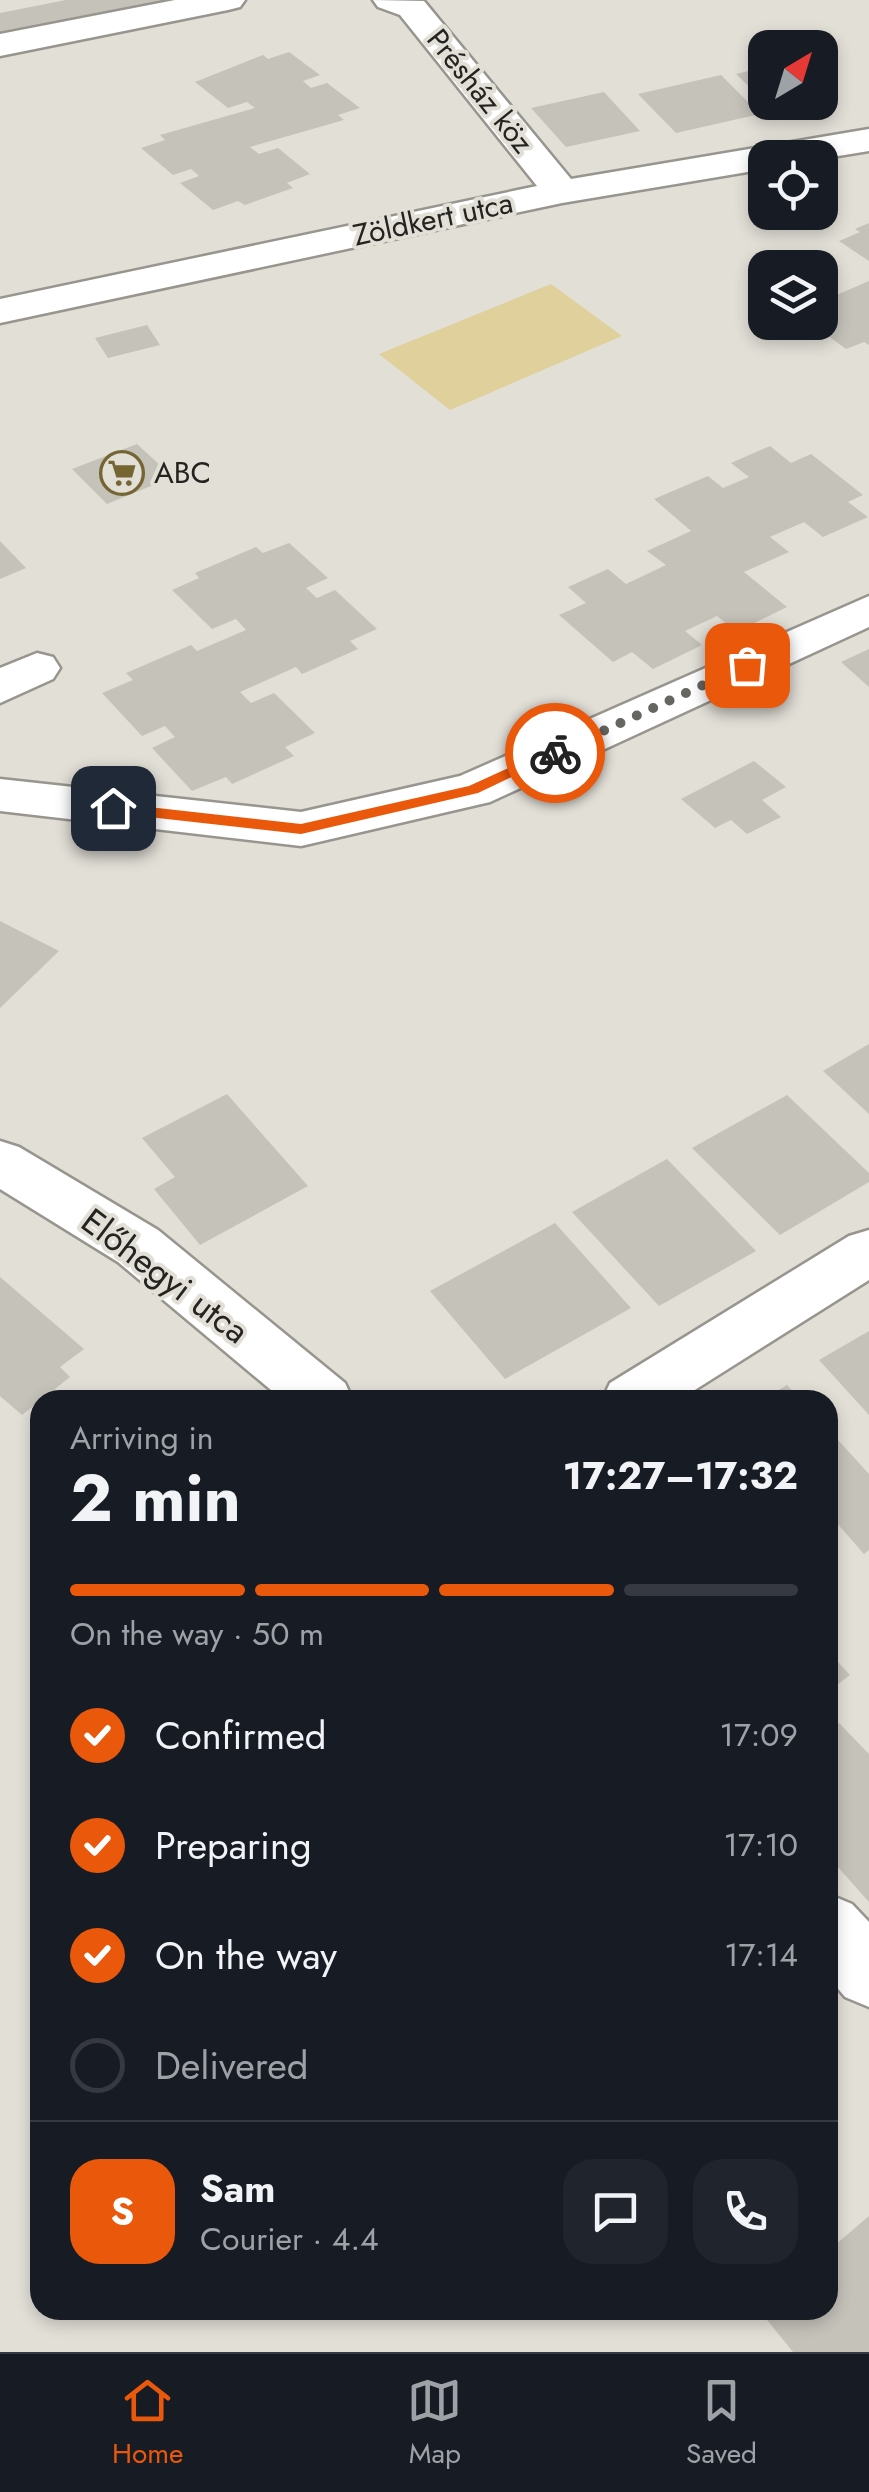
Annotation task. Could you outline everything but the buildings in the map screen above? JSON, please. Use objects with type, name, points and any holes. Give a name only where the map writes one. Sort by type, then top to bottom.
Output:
[{"type":"street","points":[[0,46],[228,0]]},
{"type":"street","name":"Présház köz","points":[[390,0],[412,8],[562,192]]},
{"type":"street","name":"Zöldkert utca","points":[[0,311],[562,192],[869,140]]},
{"type":"street","points":[[0,795],[301,829],[473,790],[869,610]]},
{"type":"street","name":"Előhegyi utca","points":[[0,1162],[138,1246],[312,1390]]},
{"type":"street","points":[[647,1390],[869,1252]]},
{"type":"street","points":[[838,1938],[869,1974]]},
{"type":"shaded area","points":[[551,284],[622,336],[450,410],[379,354]]},
{"type":"way so far","points":[[555,753],[747,665]]},
{"type":"place","name":"ABC","points":[[122,473]]},
{"type":"route","points":[[113,808],[301,829],[473,790],[555,753]]}]
